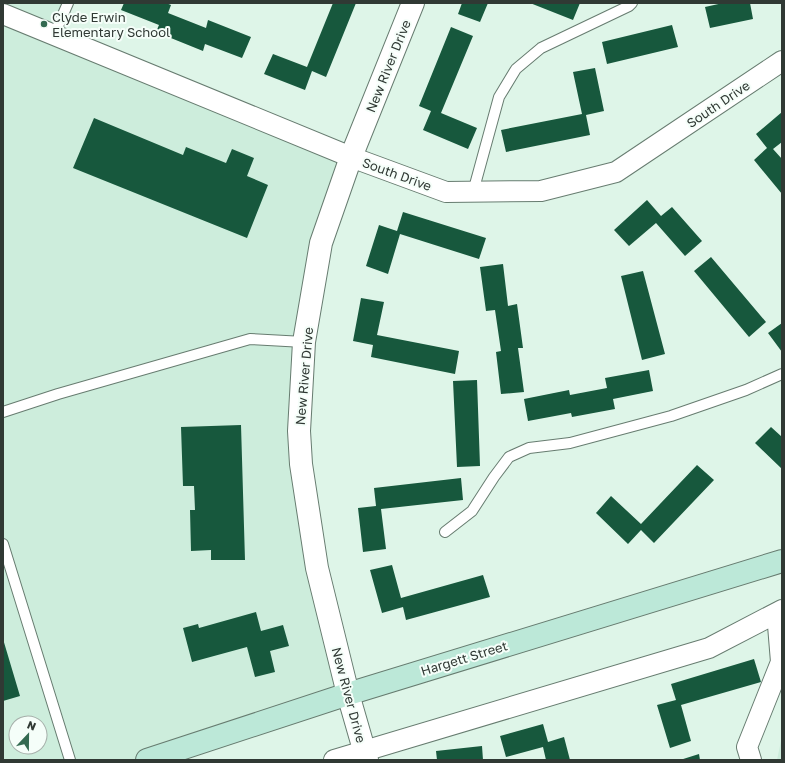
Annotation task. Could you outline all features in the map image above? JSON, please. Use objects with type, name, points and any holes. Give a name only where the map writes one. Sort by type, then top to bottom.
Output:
[{"type":"main road","name":"Hargett Street","points":[[147,760],[348,694],[782,561]]},
{"type":"street","name":"New River Drive","points":[[366,755],[348,694],[316,564],[301,464],[299,431],[304,342],[321,243],[351,157],[413,3]]},
{"type":"street","name":"South Drive","points":[[3,14],[351,157],[446,192],[541,191],[616,172],[782,61]]},
{"type":"street","points":[[334,760],[366,755],[709,648],[780,612],[781,662],[747,747],[751,760]]},
{"type":"lane","points":[[54,35],[68,3]]},
{"type":"lane","points":[[473,192],[499,97],[516,69],[541,48],[629,6],[632,3]]},
{"type":"lane","points":[[3,412],[58,394],[250,339],[304,342]]},
{"type":"lane","points":[[445,532],[472,511],[494,477],[509,458],[529,448],[570,443],[671,416],[746,390],[782,374]]},
{"type":"lane","points":[[3,544],[70,760]]},
{"type":"shaded area","points":[[3,3],[68,3],[54,34],[351,157],[321,243],[299,431],[348,694],[147,760],[3,760]]},
{"type":"shaded area","points":[[782,736],[782,760],[777,760]]},
{"type":"building","points":[[124,3],[166,3],[171,5],[168,13],[206,28],[208,20],[251,37],[242,58],[205,44],[203,51],[156,32],[159,25],[121,10]]},
{"type":"building","points":[[333,3],[356,3],[326,77],[312,71],[305,90],[264,74],[273,54],[307,67]]},
{"type":"building","points":[[462,3],[488,3],[480,22],[458,14]]},
{"type":"building","points":[[530,3],[580,3],[573,20]]},
{"type":"building","points":[[723,3],[750,3],[753,19],[710,28],[705,7]]},
{"type":"building","points":[[672,25],[678,47],[607,64],[602,42]]},
{"type":"building","points":[[451,27],[473,36],[441,113],[477,128],[468,149],[423,130],[431,111],[419,106]]},
{"type":"building","points":[[595,68],[604,111],[586,115],[590,135],[506,152],[501,130],[582,114],[573,72]]},
{"type":"building","points":[[782,112],[782,142],[773,149],[782,159],[782,194],[754,160],[767,148],[756,134]]},
{"type":"building","points":[[94,118],[183,155],[186,147],[226,163],[232,149],[254,158],[247,176],[268,185],[247,238],[73,168]]},
{"type":"building","points":[[647,200],[661,216],[672,207],[702,241],[685,256],[656,223],[629,246],[614,230]]},
{"type":"building","points":[[403,212],[486,238],[479,259],[400,234],[388,274],[366,266],[379,225],[397,231]]},
{"type":"building","points":[[711,257],[766,322],[749,337],[694,271]]},
{"type":"building","points":[[503,264],[508,306],[517,304],[523,348],[518,348],[524,392],[501,394],[496,352],[501,351],[495,310],[486,311],[480,267]]},
{"type":"building","points":[[643,271],[665,354],[642,360],[621,276]]},
{"type":"building","points":[[361,298],[384,302],[377,335],[459,351],[455,374],[371,357],[373,345],[353,341]]},
{"type":"building","points":[[782,323],[782,352],[768,333]]},
{"type":"building","points":[[649,370],[653,391],[613,399],[615,409],[572,417],[571,413],[528,421],[524,399],[569,390],[570,395],[607,388],[605,378]]},
{"type":"building","points":[[477,380],[480,466],[457,467],[453,381]]},
{"type":"building","points":[[241,425],[245,560],[211,560],[211,550],[191,551],[190,510],[195,510],[194,486],[183,486],[181,427]]},
{"type":"building","points":[[771,427],[782,437],[782,469],[755,443]]},
{"type":"building","points":[[697,465],[714,480],[654,543],[641,530],[628,544],[596,513],[611,496],[641,524]]},
{"type":"building","points":[[461,478],[463,500],[381,509],[386,549],[363,552],[358,508],[376,506],[374,488]]},
{"type":"building","points":[[392,565],[401,598],[483,575],[490,597],[406,620],[403,607],[382,613],[370,570]]},
{"type":"building","points":[[256,612],[261,631],[283,625],[289,646],[270,651],[275,672],[255,677],[247,647],[192,662],[183,628],[198,624],[199,628]]},
{"type":"building","points":[[3,639],[20,696],[3,701]]},
{"type":"building","points":[[754,659],[761,682],[681,705],[691,741],[670,748],[657,705],[676,700],[671,684]]},
{"type":"building","points":[[543,724],[548,742],[564,737],[570,760],[546,760],[543,747],[506,757],[500,736]]},
{"type":"building","points":[[482,746],[483,760],[437,760],[436,751]]},
{"type":"building","points":[[699,754],[700,760],[680,760]]},
{"type":"place","name":"Clyde Erwin Elementary School","points":[[44,24]]}]
